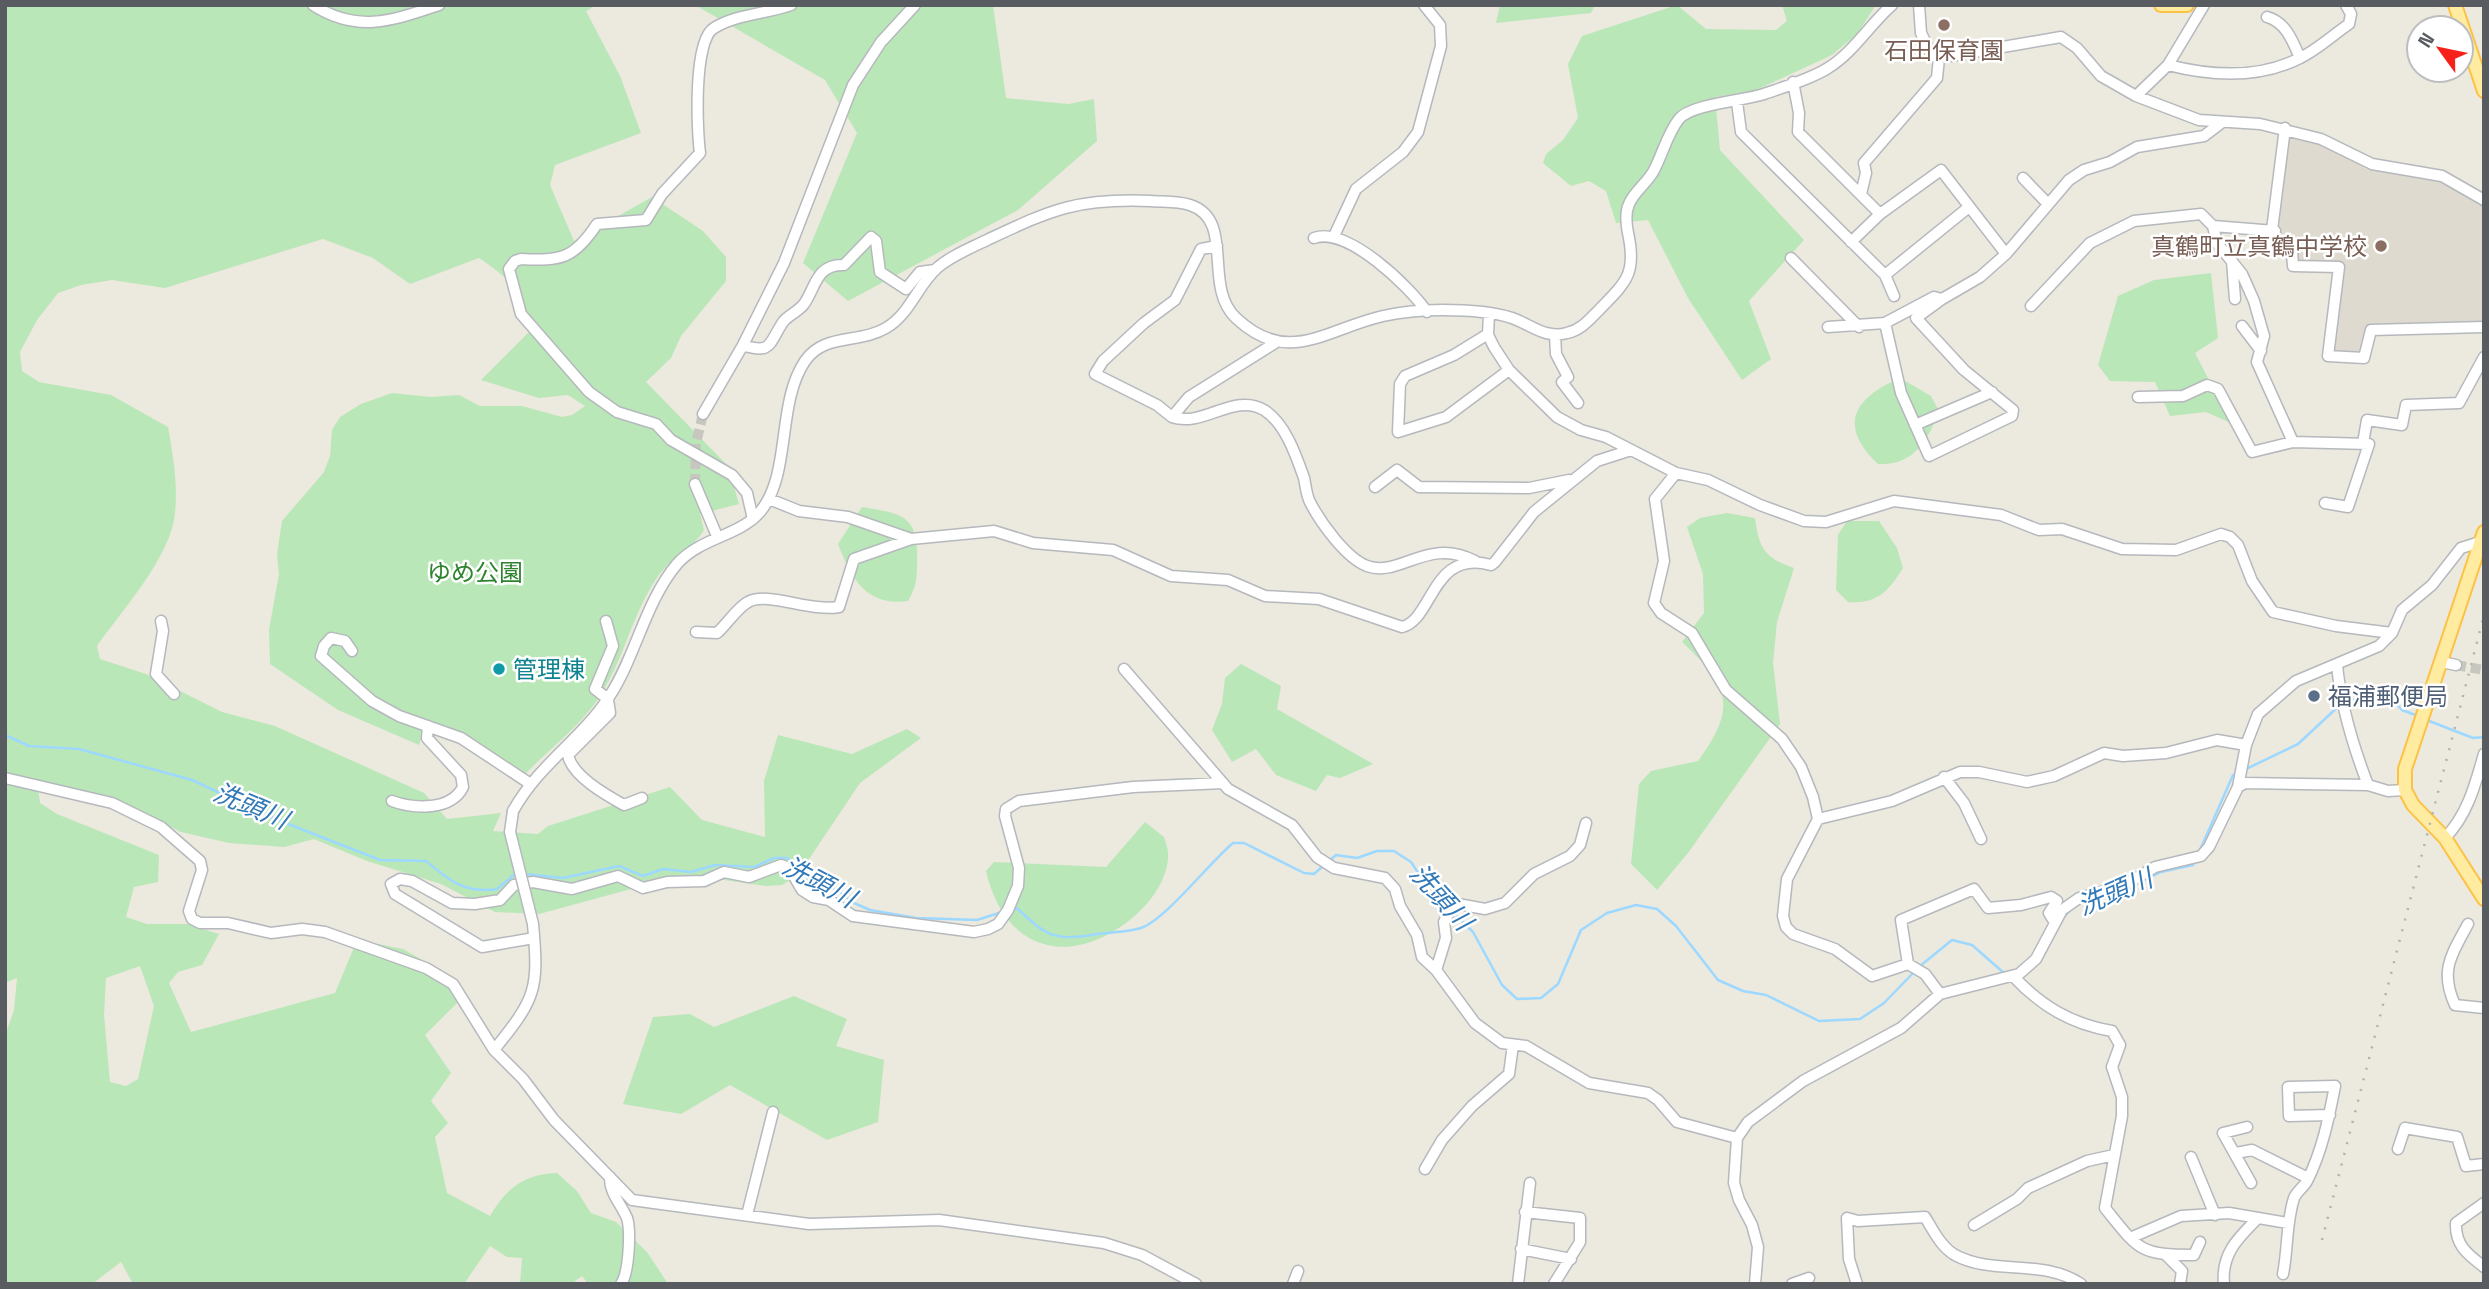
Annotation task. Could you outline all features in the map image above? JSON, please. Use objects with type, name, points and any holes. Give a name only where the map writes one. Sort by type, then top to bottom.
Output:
[{"type":"main road","points":[[2161,5],[2187,5]]},
{"type":"main road","points":[[2455,5],[2484,91]]},
{"type":"main road","points":[[2482,537],[2405,769],[2406,790],[2413,806],[2445,838],[2484,899]]},
{"type":"street","points":[[313,5],[322,11],[359,21],[384,24],[439,5]]},
{"type":"street","points":[[753,519],[747,492],[732,475],[671,440],[656,424],[617,412],[589,392],[522,314],[509,268],[514,261],[520,259],[562,258],[582,245],[597,224],[639,222],[649,217],[662,194],[700,153],[696,126],[703,44],[710,31],[733,20],[791,5]]},
{"type":"street","points":[[703,414],[743,345],[784,263],[853,85],[881,42],[915,5]]},
{"type":"street","points":[[1334,236],[1356,189],[1403,152],[1418,132],[1441,46],[1440,25],[1424,5]]},
{"type":"street","points":[[1172,417],[1189,397],[1275,343],[1306,342],[1386,315],[1427,312],[1507,316],[1539,332],[1555,335],[1583,326],[1615,295],[1627,278],[1632,267],[1625,220],[1630,200],[1650,178],[1678,120],[1695,108],[1737,102],[1827,69],[1892,5]]},
{"type":"street","points":[[1919,5],[1918,18],[1925,45],[1932,56],[1939,58],[2061,37],[2077,47],[2101,76],[2137,96],[2199,120],[2284,128],[2321,139],[2372,164],[2442,176],[2484,200]]},
{"type":"street","points":[[2137,96],[2168,65],[2204,5]]},
{"type":"street","points":[[2168,65],[2203,74],[2230,74],[2263,70],[2300,58],[2349,24],[2351,13],[2346,5]]},
{"type":"street","points":[[2267,17],[2275,19],[2290,36],[2300,58]]},
{"type":"street","points":[[1861,194],[1866,173],[1864,163],[1937,78],[1939,58]]},
{"type":"street","points":[[1793,82],[1799,113],[1798,132],[1880,214]]},
{"type":"street","points":[[1737,102],[1741,132],[1885,275],[1894,296]]},
{"type":"street","points":[[1885,323],[1901,393],[1929,456],[2012,416],[2013,410],[1964,370],[1916,317],[1980,277],[2006,254],[2069,180],[2084,170],[2110,162],[2137,147],[2204,135],[2221,123]]},
{"type":"street","points":[[2284,128],[2272,248],[2292,251],[2293,266],[2339,267],[2328,356],[2364,358],[2371,330],[2484,327]]},
{"type":"street","points":[[1851,242],[1880,214],[1941,170],[2006,254]]},
{"type":"street","points":[[2024,178],[2048,204]]},
{"type":"street","points":[[495,1050],[532,997],[537,973],[533,923],[510,832],[513,811],[529,783],[608,699],[628,665],[666,578],[696,546],[737,529],[753,519],[769,499],[782,445],[788,404],[806,360],[817,347],[878,332],[889,326],[901,317],[935,270],[955,256],[1056,208],[1094,201],[1190,205],[1211,221],[1217,246],[1219,292],[1227,309],[1238,320],[1275,343]]},
{"type":"street","points":[[1885,275],[1969,207]]},
{"type":"street","points":[[2031,306],[2090,243],[2134,221],[2201,214],[2213,226],[2217,243],[2242,274],[2253,301],[2264,336],[2257,362],[2293,442]]},
{"type":"street","points":[[2213,226],[2272,230]]},
{"type":"street","points":[[1314,238],[1325,234],[1334,236],[1399,278],[1427,312]]},
{"type":"street","points":[[743,345],[761,350],[768,347],[785,319],[803,305],[822,272],[831,266],[844,265],[871,237],[876,241],[880,272],[906,289],[920,272],[935,270]]},
{"type":"street","points":[[1217,246],[1201,249],[1175,300],[1144,323],[1103,361],[1095,374],[1157,405],[1172,417],[1190,422],[1233,407],[1248,405],[1256,406],[1273,417],[1295,456],[1310,503],[1346,552],[1368,566],[1387,567],[1443,551],[1491,565],[1534,512],[1573,480],[1607,455],[1632,450]]},
{"type":"street","points":[[1791,258],[1860,327]]},
{"type":"street","points":[[2231,259],[2235,299]]},
{"type":"street","points":[[1828,327],[1860,327],[1885,323],[1934,297],[1942,299]]},
{"type":"street","points":[[1489,314],[1488,334],[1509,370],[1565,423],[1632,450],[1676,473],[1708,480],[1804,521],[1826,522],[1894,501],[2001,514],[2039,530],[2062,529],[2132,550],[2176,550],[2221,534],[2230,537],[2238,545],[2252,581],[2273,612],[2336,626],[2392,633]]},
{"type":"street","points":[[2242,326],[2261,351]]},
{"type":"street","points":[[1488,334],[1454,355],[1405,376],[1400,384],[1398,432],[1446,417],[1509,370]]},
{"type":"street","points":[[1555,335],[1556,354],[1568,377],[1562,382],[1578,403]]},
{"type":"street","points":[[2363,443],[2367,420],[2402,425],[2406,405],[2459,403],[2484,357]]},
{"type":"street","points":[[2138,397],[2183,396],[2207,384],[2218,389],[2252,452],[2293,442],[2369,444],[2348,507],[2325,503]]},
{"type":"street","points":[[1915,425],[1992,392]]},
{"type":"street","points":[[1375,487],[1397,470],[1419,487],[1530,488],[1573,480]]},
{"type":"street","points":[[1676,473],[1655,499],[1664,561],[1654,603],[1661,613],[1692,633],[1726,690],[1782,739],[1801,767],[1818,819],[1787,878],[1783,916],[1786,928],[1793,934],[1835,949],[1872,976],[1908,964],[1926,974],[1940,994]]},
{"type":"street","points":[[695,484],[717,536]]},
{"type":"street","points":[[769,499],[799,511],[848,517],[911,539]]},
{"type":"street","points":[[696,632],[718,634],[746,603],[761,597],[816,609],[839,607],[854,559],[911,539],[994,531],[1033,543],[1113,550],[1171,576],[1228,580],[1265,596],[1320,599],[1402,627],[1415,620],[1435,585],[1459,567],[1475,561]]},
{"type":"street","points":[[1759,1282],[1758,1248],[1752,1225],[1739,1200],[1734,1183],[1737,1138],[1748,1122],[1792,1089],[1901,1028],[1940,994],[2020,974],[2036,959],[2062,910],[2078,898],[2123,886],[2154,867],[2201,856],[2209,847],[2238,787],[2246,745],[2258,714],[2295,681],[2368,653],[2392,633],[2402,610],[2432,585],[2461,548],[2482,537]]},
{"type":"street","points":[[161,621],[163,631],[156,674],[174,694]]},
{"type":"street","points":[[606,621],[613,646],[595,689],[608,699],[611,713],[568,755],[569,763],[602,793],[624,806],[642,798]]},
{"type":"street","points":[[352,651],[345,641],[331,638],[324,646],[321,656],[372,701],[461,738],[529,783]]},
{"type":"street","points":[[2442,662],[2456,664]]},
{"type":"street","points":[[2337,665],[2340,695],[2350,735],[2368,785]]},
{"type":"street","points":[[1124,669],[1223,783],[1292,825],[1317,857],[1335,867],[1385,878],[1395,889],[1400,906],[1417,935],[1422,957],[1436,970],[1475,1024],[1502,1043],[1526,1046],[1533,1053],[1590,1083],[1648,1093],[1658,1100],[1677,1122],[1737,1138]]},
{"type":"street","points":[[392,801],[433,806],[449,802],[463,787],[461,775],[427,738],[428,726]]},
{"type":"street","points":[[1818,819],[1892,802],[1944,777],[1979,772],[2027,782],[2054,776],[2104,753],[2123,756],[2166,753],[2217,740],[2246,745]]},
{"type":"street","points":[[2445,838],[2460,822],[2484,754]]},
{"type":"street","points":[[1944,777],[1964,803],[1981,839]]},
{"type":"street","points":[[5,778],[112,803],[161,827],[200,861],[202,870],[189,911],[192,919],[200,923],[228,923],[271,933],[302,929],[325,932],[426,968],[453,984],[495,1050],[523,1079],[554,1120],[632,1200],[809,1224],[939,1220],[1104,1243],[1142,1255],[1196,1284]]},
{"type":"street","points":[[2238,787],[2265,782],[2368,785],[2388,792],[2406,790]]},
{"type":"street","points":[[534,938],[482,947],[395,894],[391,884],[400,879],[412,881],[452,903],[475,904],[500,900],[514,886],[533,882],[572,889],[618,877],[643,888],[667,882],[704,881],[724,872],[749,877],[763,875],[781,865],[789,868],[802,890],[813,897],[829,900],[853,916],[974,932],[998,924],[1008,910],[1018,886],[1019,868],[1005,816],[1006,809],[1019,801],[1133,787],[1223,783]]},
{"type":"street","points":[[1436,970],[1446,938],[1446,916],[1456,904],[1485,909],[1505,903],[1534,874],[1570,856],[1580,845],[1586,823]]},
{"type":"street","points":[[1908,964],[1901,920],[1974,889],[1988,908],[2021,905],[2051,897],[2057,901],[2049,913],[2054,921]]},
{"type":"street","points":[[2468,923],[2447,964],[2448,985],[2455,1005],[2484,1008]]},
{"type":"street","points":[[2012,976],[2043,1005],[2083,1026],[2112,1031],[2120,1045],[2112,1067],[2122,1097],[2122,1116],[2105,1208],[2130,1238],[2149,1253],[2194,1255],[2200,1242]]},
{"type":"street","points":[[1425,1169],[1442,1140],[1472,1106],[1509,1074],[1513,1045]]},
{"type":"street","points":[[2283,1274],[2288,1247],[2288,1223],[2295,1195],[2308,1178],[2330,1115],[2335,1086],[2288,1087],[2289,1116],[2330,1115]]},
{"type":"street","points":[[747,1215],[773,1112]]},
{"type":"street","points":[[2247,1127],[2224,1133],[2251,1183]]},
{"type":"street","points":[[2398,1149],[2405,1128],[2457,1137],[2466,1166],[2484,1164]]},
{"type":"street","points":[[2236,1153],[2252,1150],[2308,1178]]},
{"type":"street","points":[[1974,1225],[2017,1199],[2028,1188],[2087,1161],[2114,1155]]},
{"type":"street","points":[[2190,1157],[2215,1215]]},
{"type":"street","points":[[610,1177],[609,1185],[629,1226],[628,1265],[621,1284]]},
{"type":"street","points":[[1518,1284],[1530,1183]]},
{"type":"street","points":[[2484,1203],[2456,1223],[2455,1236],[2462,1250],[2484,1267]]},
{"type":"street","points":[[1525,1212],[1580,1218],[1580,1242],[1555,1284]]},
{"type":"street","points":[[2130,1238],[2181,1216],[2229,1213],[2288,1223]]},
{"type":"street","points":[[1857,1284],[1849,1259],[1847,1219],[1858,1221],[1925,1217],[1938,1240],[1953,1254],[1972,1261],[2056,1271],[2081,1284]]},
{"type":"street","points":[[2224,1284],[2222,1270],[2230,1248],[2258,1218]]},
{"type":"street","points":[[1521,1249],[1571,1259]]},
{"type":"street","points":[[2166,1255],[2182,1271],[2180,1284]]},
{"type":"street","points":[[1293,1284],[1298,1271]]},
{"type":"street","points":[[1792,1284],[1810,1278]]},
{"type":"shaded area","name":"真鶴町立真鶴中学校","points":[[2294,135],[2334,148],[2366,169],[2439,178],[2484,204],[2484,322],[2372,328],[2361,357],[2332,353],[2340,266],[2297,262],[2297,249],[2277,245],[2287,142]]},
{"type":"green space","name":"ゆめ公園","points":[[5,5],[597,5],[586,11],[620,76],[641,133],[555,165],[550,185],[574,241],[652,197],[703,231],[726,257],[726,281],[681,336],[671,358],[646,382],[728,466],[739,504],[700,514],[704,530],[694,543],[665,568],[653,584],[608,683],[591,708],[518,782],[459,742],[424,730],[419,745],[338,710],[270,664],[269,630],[279,574],[277,554],[282,521],[324,472],[330,456],[332,430],[340,417],[361,404],[392,393],[431,397],[459,395],[480,406],[522,406],[562,417],[572,415],[585,406],[568,395],[539,398],[481,380],[529,332],[523,306],[514,288],[479,258],[410,284],[373,258],[323,239],[165,288],[112,280],[81,285],[58,293],[37,320],[20,352],[22,371],[39,382],[111,395],[168,427],[176,491],[172,530],[155,565],[97,646],[100,659],[146,674],[222,712],[275,726],[424,793],[447,819],[501,813],[493,831],[538,834],[548,826],[670,787],[702,820],[765,837],[764,781],[778,735],[852,754],[907,729],[921,738],[860,783],[799,874],[782,885],[766,886],[703,877],[668,879],[539,914],[495,912],[441,884],[367,861],[314,839],[284,847],[229,843],[181,832],[110,796],[65,787],[38,789],[40,803],[57,814],[159,855],[158,882],[134,887],[126,917],[147,924],[187,924],[219,934],[202,965],[178,972],[169,983],[191,1032],[335,993],[357,940],[403,949],[452,977],[457,1003],[425,1035],[451,1073],[431,1101],[448,1123],[435,1137],[447,1193],[490,1216],[518,1184],[535,1176],[557,1173],[577,1191],[591,1213],[616,1222],[647,1252],[668,1284],[588,1284],[582,1276],[571,1284],[520,1284],[522,1258],[507,1257],[490,1246],[464,1284],[133,1284],[121,1262],[92,1284],[5,1284],[5,1036],[14,1010],[17,978],[5,983]],"holes":[[[140,966],[154,1006],[138,1079],[126,1086],[110,1082],[104,1015],[106,978]]]},
{"type":"green space","points":[[695,5],[993,5],[1006,98],[1068,104],[1094,99],[1097,141],[1018,210],[848,301],[803,263],[857,133],[825,80]]},
{"type":"green space","points":[[1500,5],[1595,5],[1591,13],[1496,23]]},
{"type":"green space","points":[[1677,5],[1706,29],[1776,30],[1787,21],[1782,5],[1876,5],[1857,34],[1832,55],[1754,91],[1715,97],[1720,150],[1804,240],[1749,301],[1771,359],[1742,380],[1688,298],[1648,220],[1616,223],[1606,191],[1589,181],[1571,186],[1543,163],[1546,154],[1563,140],[1578,118],[1568,64],[1582,36]]},
{"type":"green space","points":[[2211,273],[2218,338],[2195,353],[2231,423],[2206,412],[2170,416],[2155,382],[2110,381],[2098,365],[2118,296],[2154,280]]},
{"type":"green space","points":[[1900,378],[1931,396],[1939,411],[1918,450],[1901,461],[1878,464],[1865,450],[1858,437],[1856,414],[1871,394]]},
{"type":"green space","points":[[862,507],[899,515],[912,527],[917,548],[917,574],[908,601],[893,602],[871,595],[862,588],[849,568],[838,544]]},
{"type":"green space","points":[[1727,513],[1755,518],[1765,551],[1776,560],[1794,568],[1777,622],[1773,663],[1780,724],[1688,853],[1657,890],[1631,864],[1639,784],[1651,771],[1698,761],[1719,725],[1723,697],[1718,684],[1698,657],[1682,642],[1704,613],[1703,574],[1687,527],[1700,518]]},
{"type":"green space","points":[[1847,521],[1879,521],[1897,548],[1903,568],[1887,590],[1867,601],[1848,602],[1836,590],[1838,535]]},
{"type":"green space","points":[[1241,664],[1281,686],[1277,709],[1373,764],[1340,778],[1327,775],[1316,791],[1276,775],[1256,749],[1232,762],[1212,730],[1222,704],[1225,678]]},
{"type":"green space","points":[[1145,822],[1164,837],[1168,856],[1164,876],[1142,909],[1127,923],[1109,934],[1090,942],[1053,946],[1027,937],[1000,909],[986,871],[994,862],[1106,867]]},
{"type":"green space","points":[[794,996],[847,1019],[836,1046],[884,1060],[878,1122],[827,1140],[730,1085],[681,1114],[623,1104],[653,1017],[690,1014],[714,1027]]},
{"type":"waterway","name":"洗頭川","points":[[2347,701],[2388,694],[2402,710],[2418,716]]},
{"type":"waterway","name":"洗頭川","points":[[2244,770],[2298,744],[2341,704]]},
{"type":"waterway","points":[[2424,719],[2473,738],[2484,737]]},
{"type":"waterway","name":"洗頭川","points":[[5,735],[29,746],[79,749],[192,780],[273,818],[380,860],[426,861],[450,880],[475,889],[497,889],[516,873],[563,878],[619,866],[643,876],[663,869],[691,872],[715,865],[754,867],[774,858],[787,858],[813,884],[837,890],[854,903],[870,910],[916,918],[977,920],[1002,912]]},
{"type":"waterway","name":"洗頭川","points":[[2200,850],[2233,775],[2238,772]]},
{"type":"waterway","name":"洗頭川","points":[[1011,910],[1017,908],[1037,926],[1062,937],[1125,931],[1151,923],[1175,903],[1233,843],[1244,843],[1304,873],[1314,874],[1323,866]]},
{"type":"waterway","name":"洗頭川","points":[[1329,861],[1336,855],[1357,858],[1377,851],[1394,851],[1411,862],[1421,877],[1437,885],[1449,907]]},
{"type":"waterway","name":"洗頭川","points":[[2077,904],[2122,891],[2161,872],[2193,865],[2196,859]]},
{"type":"waterway","name":"洗頭川","points":[[1453,912],[1473,932],[1502,985],[1517,999],[1541,998],[1558,984],[1581,930],[1607,913],[1636,905],[1657,909],[1676,926],[1718,980],[1743,991],[1766,995],[1819,1021],[1860,1019],[1884,1003],[1915,971]]},
{"type":"waterway","name":"洗頭川","points":[[2062,919],[2072,908]]},
{"type":"waterway","name":"洗頭川","points":[[1920,966],[1952,940],[1972,945],[2004,973]]},
{"type":"tunnel","points":[[695,484],[696,443],[703,414]]},
{"type":"tunnel","points":[[2456,665],[2484,670]]},
{"type":"railway","points":[[2322,1240],[2484,615]]},
{"type":"place","name":"石田保育園","points":[[1944,25]]},
{"type":"place","name":"真鶴町立真鶴中学校","points":[[2381,246]]},
{"type":"place","name":"管理棟","points":[[499,669]]},
{"type":"place","name":"福浦郵便局","points":[[2314,696]]}]
